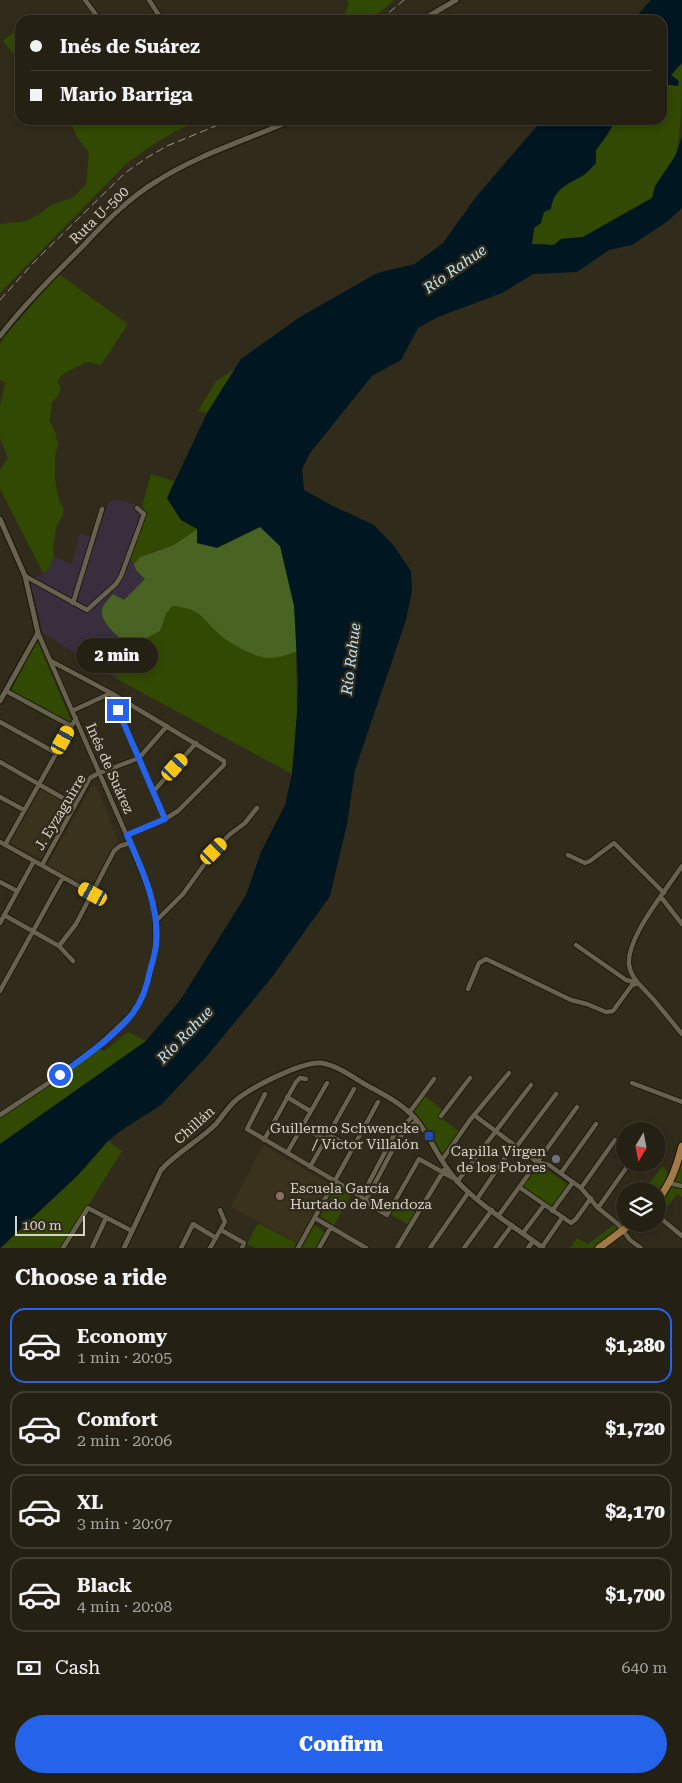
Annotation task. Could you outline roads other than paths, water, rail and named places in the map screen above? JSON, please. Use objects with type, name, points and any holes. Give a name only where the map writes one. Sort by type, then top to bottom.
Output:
[{"type":"main road","points":[[666,1188],[676,1170],[682,1146]]},
{"type":"main road","points":[[599,1248],[619,1232]]},
{"type":"street","points":[[85,0],[96,15]]},
{"type":"street","points":[[148,0],[158,15]]},
{"type":"street","points":[[430,15],[456,0]]},
{"type":"street","name":"Ruta U-500","points":[[0,336],[62,266],[113,215],[135,196],[165,176],[193,161],[280,125]]},
{"type":"street","points":[[25,576],[87,610],[116,584],[121,576],[144,514],[137,508]]},
{"type":"street","points":[[73,603],[102,509]]},
{"type":"street","name":"Inés de Suárez","points":[[0,519],[25,576],[38,632],[127,835],[146,882],[155,910],[156,921],[156,945],[148,982],[140,1002],[133,1013],[97,1047],[47,1084],[0,1114]]},
{"type":"street","points":[[0,701],[38,632]]},
{"type":"street","points":[[51,661],[111,693],[224,761],[224,765],[184,804],[165,819],[127,835]]},
{"type":"street","points":[[6,691],[71,726]]},
{"type":"street","points":[[72,711],[111,693]]},
{"type":"street","points":[[111,693],[165,819]]},
{"type":"street","points":[[76,718],[24,810],[2,843],[93,894]]},
{"type":"street","points":[[0,722],[56,753]]},
{"type":"street","points":[[100,773],[139,758],[167,726]]},
{"type":"street","points":[[153,792],[196,743]]},
{"type":"street","points":[[0,762],[75,805]]},
{"type":"street","name":"J. Eyzaguirre","points":[[42,865],[89,780],[100,773]]},
{"type":"street","points":[[0,797],[24,810]]},
{"type":"street","points":[[156,921],[183,894],[214,851],[257,808]]},
{"type":"street","points":[[59,946],[76,924],[114,851],[120,846],[130,843]]},
{"type":"street","points":[[568,855],[585,863],[614,843],[663,894],[682,924]]},
{"type":"street","points":[[0,923],[34,861]]},
{"type":"street","points":[[682,866],[638,930],[629,958],[629,969],[638,983],[682,1034]]},
{"type":"street","points":[[0,991],[63,877]]},
{"type":"street","points":[[0,882],[17,891]]},
{"type":"street","points":[[4,915],[59,946],[73,962]]},
{"type":"street","points":[[576,945],[626,980],[638,983]]},
{"type":"street","points":[[468,989],[479,963],[486,959],[571,1000],[588,1004],[606,1012],[615,1009],[632,985],[638,983]]},
{"type":"street","name":"Chillán","points":[[124,1248],[161,1170],[215,1124],[234,1102],[245,1093],[266,1082],[310,1064],[320,1063],[357,1079],[396,1101],[408,1112]]},
{"type":"street","points":[[442,1160],[509,1073]]},
{"type":"street","points":[[441,1116],[470,1078]]},
{"type":"street","points":[[264,1140],[298,1080],[306,1079]]},
{"type":"street","points":[[434,1079],[408,1112],[415,1118],[456,1180],[468,1192],[543,1248],[562,1218]]},
{"type":"street","points":[[632,1083],[682,1102]]},
{"type":"street","points":[[286,1153],[327,1084]]},
{"type":"street","points":[[456,1180],[496,1132],[531,1085]]},
{"type":"street","points":[[310,1167],[354,1089]]},
{"type":"street","points":[[265,1094],[246,1129],[357,1194],[370,1205],[387,1215],[419,1159],[456,1180]]},
{"type":"street","points":[[477,1199],[511,1149],[517,1146],[556,1094]]},
{"type":"street","points":[[287,1097],[310,1111]]},
{"type":"street","points":[[298,1248],[378,1102]]},
{"type":"street","points":[[499,1215],[577,1107]]},
{"type":"street","points":[[474,1116],[537,1162],[549,1165],[581,1188],[598,1208],[616,1224]]},
{"type":"street","points":[[366,1200],[401,1131],[415,1118]]},
{"type":"street","points":[[561,1173],[596,1124]]},
{"type":"street","points":[[302,1126],[353,1148]]},
{"type":"street","points":[[581,1188],[616,1140]]},
{"type":"street","points":[[398,1248],[446,1167]]},
{"type":"street","points":[[357,1194],[364,1192],[381,1168]]},
{"type":"street","points":[[598,1208],[623,1172]]},
{"type":"street","points":[[552,1211],[573,1182]]},
{"type":"street","points":[[669,1184],[682,1186]]},
{"type":"street","points":[[519,1187],[571,1223],[574,1222],[591,1198]]},
{"type":"street","points":[[364,1192],[369,1195]]},
{"type":"street","points":[[432,1247],[468,1192]]},
{"type":"street","points":[[523,1233],[544,1205]]},
{"type":"street","points":[[63,1248],[88,1208],[132,1231]]},
{"type":"street","points":[[210,1248],[225,1222],[220,1210]]},
{"type":"street","points":[[464,1248],[492,1210]]},
{"type":"street","points":[[92,1248],[106,1218]]},
{"type":"street","points":[[315,1218],[366,1248]]},
{"type":"street","points":[[181,1248],[194,1224],[216,1238]]},
{"type":"street","points":[[666,1224],[682,1236]]},
{"type":"street","points":[[495,1248],[512,1225]]},
{"type":"street","points":[[319,1248],[331,1227]]},
{"type":"street","points":[[221,1230],[243,1246]]},
{"type":"street","points":[[624,1232],[630,1240],[641,1248]]},
{"type":"street","points":[[528,1248],[533,1241]]},
{"type":"street","points":[[354,1248],[358,1243]]},
{"type":"water","points":[[651,0],[682,0],[682,63],[671,75],[679,81],[678,86],[667,85],[667,15],[638,15]]},
{"type":"water","name":"Río Rahue","points":[[538,125],[613,125],[596,150],[596,163],[584,175],[563,187],[555,196],[551,209],[544,212],[541,223],[534,228],[532,244],[554,245],[561,239],[583,237],[652,198],[655,186],[676,155],[682,136],[682,208],[668,221],[632,245],[609,250],[577,272],[533,274],[502,293],[438,317],[418,328],[401,360],[372,376],[310,453],[302,469],[304,490],[374,525],[394,546],[411,571],[412,591],[406,620],[355,770],[347,824],[330,896],[272,977],[207,1056],[161,1105],[108,1141],[79,1174],[0,1248],[0,1144],[146,1041],[181,999],[246,895],[261,852],[285,805],[292,774],[298,681],[294,606],[280,546],[260,527],[217,548],[197,543],[197,529],[181,520],[167,498],[207,413],[241,359],[300,317],[377,273],[415,264],[443,243],[476,197]]},
{"type":"railway","points":[[386,15],[404,0]]},
{"type":"railway","points":[[0,300],[35,261],[125,173],[167,146],[218,125]]},
{"type":"place","name":"Guillermo Schwencke / Víctor Villalón","points":[[429,1136]]},
{"type":"place","name":"Capilla Virgen de los Pobres","points":[[556,1159]]},
{"type":"place","name":"Escuela García Hurtado de Mendoza","points":[[280,1196]]}]
